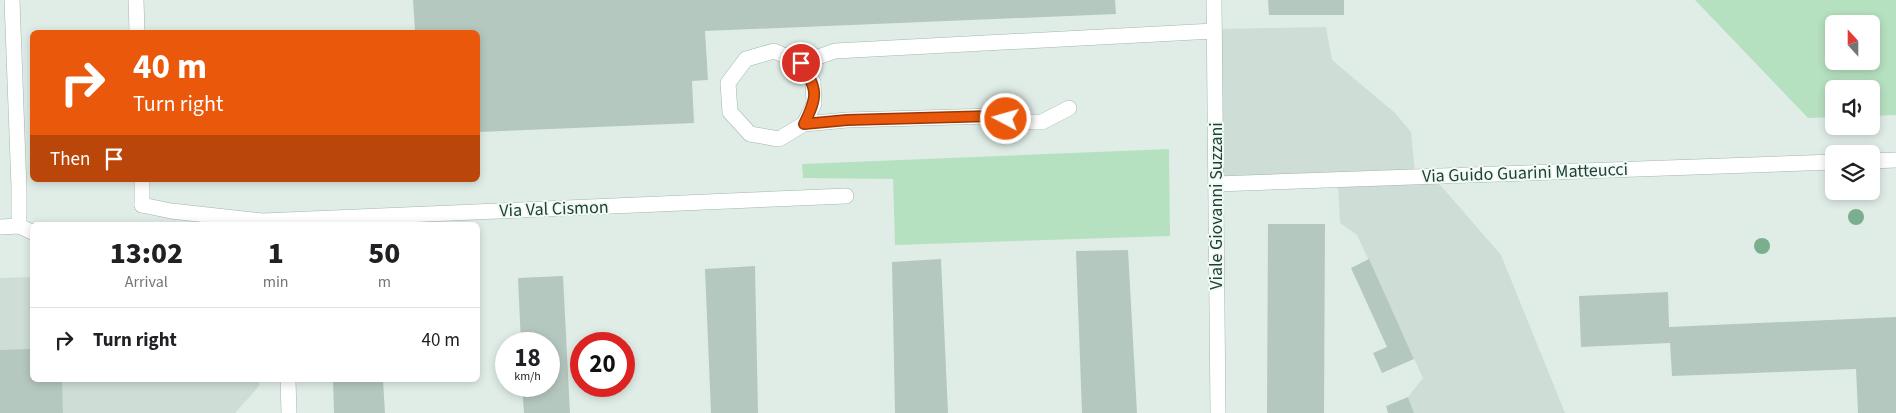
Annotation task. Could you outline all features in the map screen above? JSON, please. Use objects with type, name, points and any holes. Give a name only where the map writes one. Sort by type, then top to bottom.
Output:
[{"type":"street","points":[[0,227],[26,229],[19,188],[12,0]]},
{"type":"street","points":[[136,0],[137,30]]},
{"type":"street","name":"Viale Giovanni Suzzani","points":[[1214,0],[1218,413]]},
{"type":"street","points":[[801,63],[835,52],[1214,31]]},
{"type":"street","points":[[804,124],[814,104],[813,82],[801,63],[774,51],[746,59],[728,83],[730,112],[750,134],[778,139],[804,124],[847,120],[993,116],[1020,122],[1042,122],[1068,108]]},
{"type":"street","points":[[1880,161],[1896,160]]},
{"type":"street","name":"Via Guido Guarini Matteucci","points":[[1216,184],[1825,162]]},
{"type":"street","name":"Via Val Cismon","points":[[142,182],[142,205],[171,211],[262,222],[846,196]]},
{"type":"street","points":[[288,382],[289,413]]},
{"type":"shaded area","points":[[1326,27],[1332,60],[1395,113],[1411,132],[1415,173],[1217,180],[1218,29]]},
{"type":"shaded area","points":[[1436,180],[1501,255],[1565,413],[1414,413],[1408,397],[1423,378],[1357,235],[1340,223],[1338,184]]},
{"type":"shaded area","points":[[30,277],[30,382],[259,382],[259,386],[235,413],[0,413],[0,278]]},
{"type":"green space","points":[[1695,0],[1896,0],[1896,115],[1880,116],[1880,80],[1825,80],[1825,117],[1808,118]]},
{"type":"green space","points":[[1169,149],[1170,236],[895,245],[893,179],[803,178],[802,164]]},
{"type":"building","points":[[413,0],[1115,0],[1116,14],[705,31],[708,80],[692,81],[694,123],[480,132],[480,30],[415,30]]},
{"type":"building","points":[[1268,0],[1344,0],[1344,15],[1269,15]]},
{"type":"building","points":[[1268,224],[1325,224],[1324,413],[1267,413]]},
{"type":"building","points":[[1128,250],[1137,413],[1082,413],[1076,251]]},
{"type":"building","points":[[941,259],[948,413],[895,413],[892,262]]},
{"type":"building","points":[[1369,259],[1414,359],[1382,373],[1373,353],[1387,347],[1351,268]]},
{"type":"building","points":[[755,266],[758,413],[711,413],[705,269]]},
{"type":"building","points":[[563,276],[570,413],[524,413],[523,397],[560,397],[560,332],[520,332],[518,278]]},
{"type":"building","points":[[1668,292],[1669,327],[1896,317],[1896,413],[1858,413],[1856,369],[1672,376],[1670,343],[1581,347],[1579,296]]},
{"type":"building","points":[[30,349],[30,382],[62,382],[63,413],[0,413],[0,350]]},
{"type":"building","points":[[333,382],[383,382],[385,413],[334,413]]},
{"type":"building","points":[[1408,397],[1414,413],[1388,413],[1386,406]]},
{"type":"route","points":[[801,63],[813,82],[814,104],[804,124],[847,120],[993,116],[1006,119]]}]
